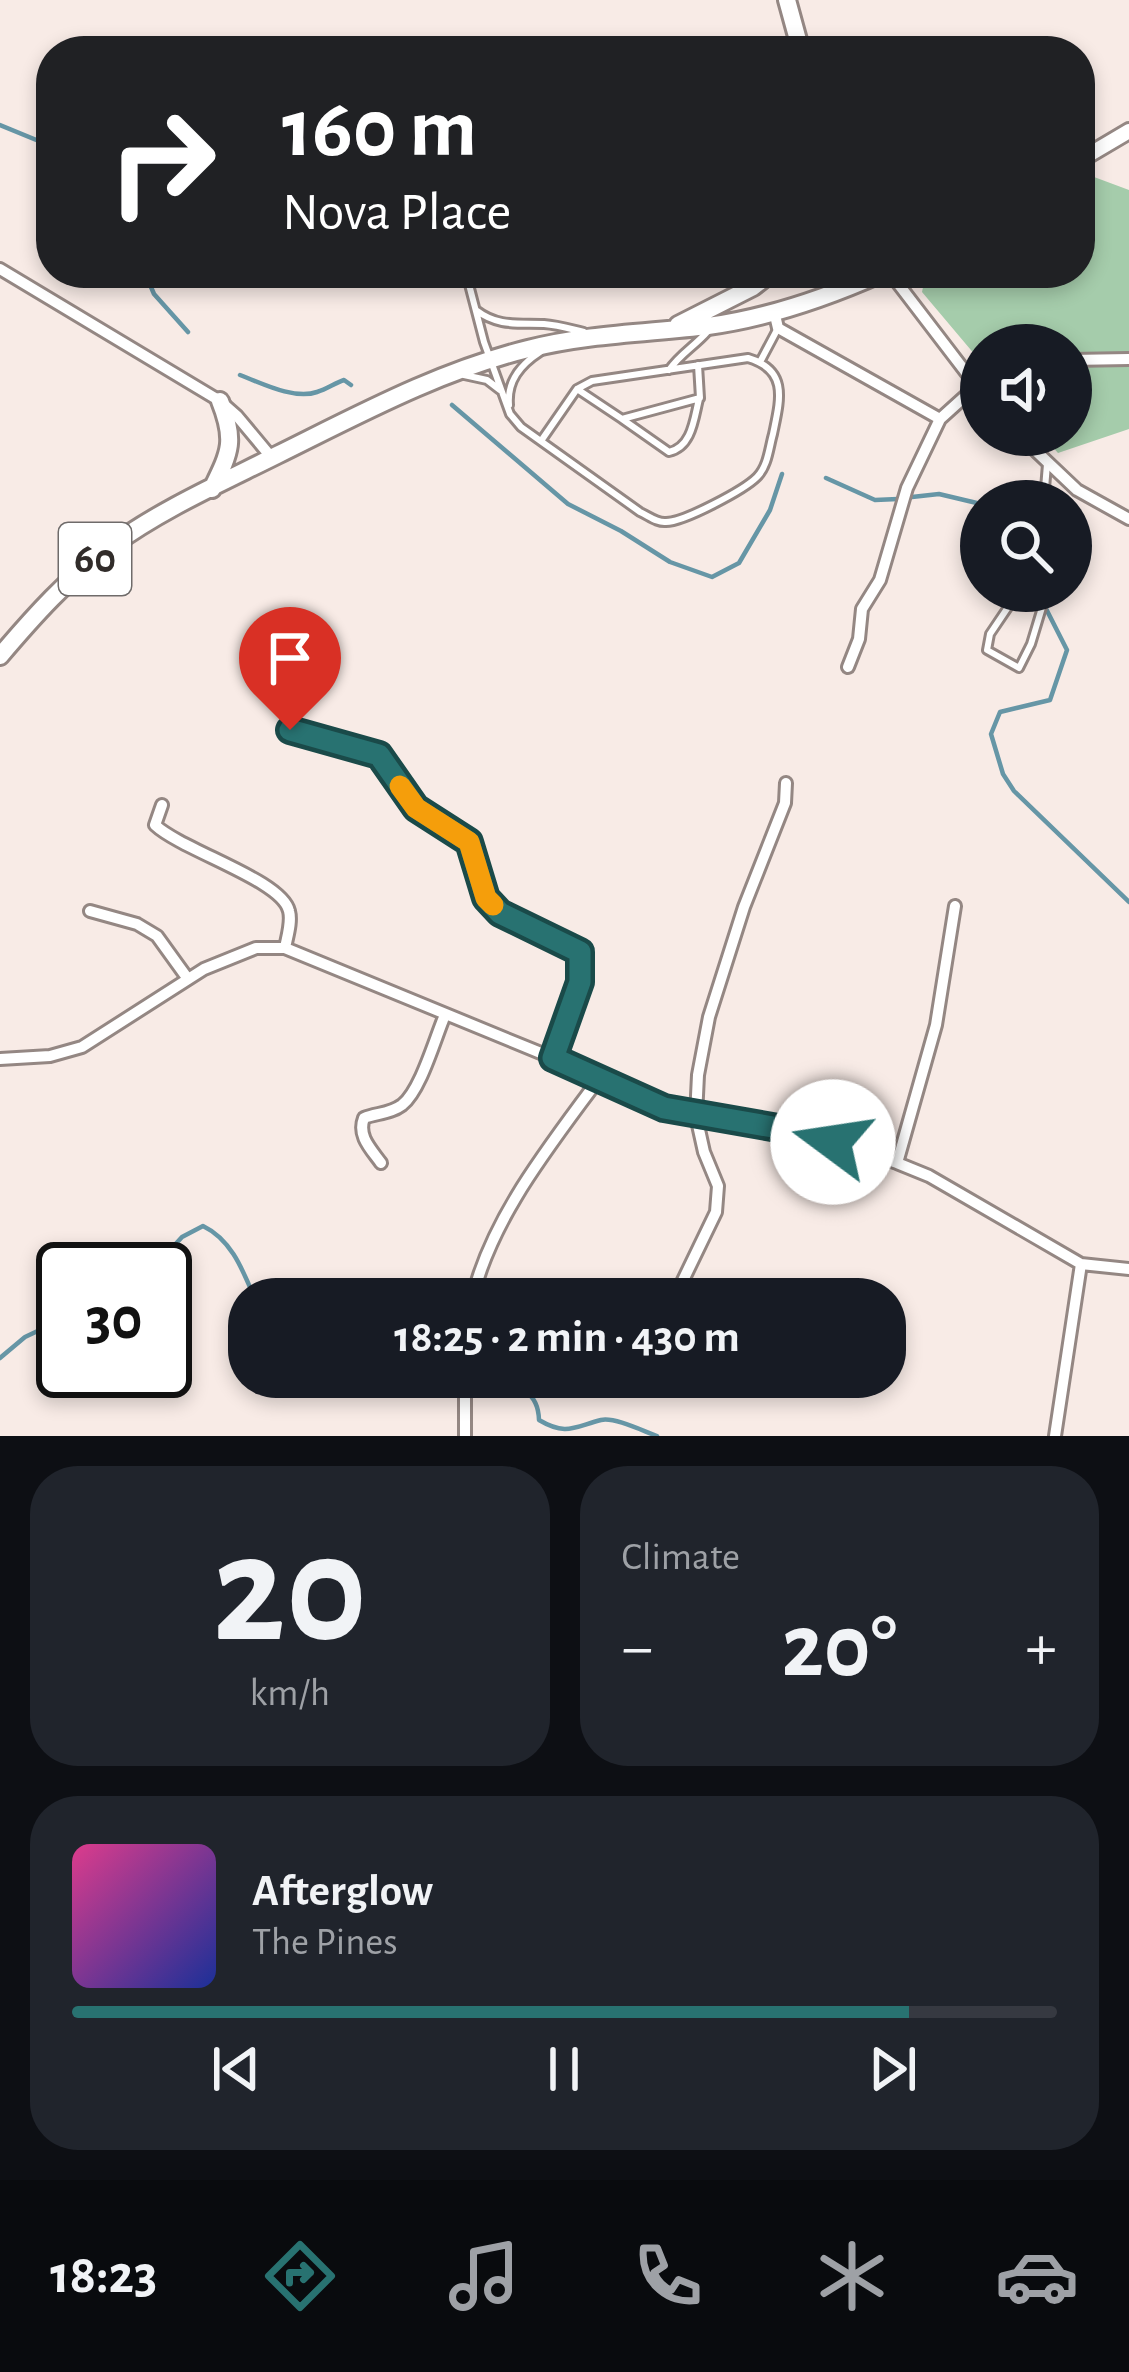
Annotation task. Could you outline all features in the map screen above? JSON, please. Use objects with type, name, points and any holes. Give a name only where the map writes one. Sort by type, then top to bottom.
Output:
[{"type":"main road","points":[[787,0],[797,36]]},
{"type":"main road","points":[[668,329],[749,288]]},
{"type":"main road","name":"60","points":[[0,656],[50,600],[137,529],[364,412],[448,375],[554,344],[776,320],[851,288]]},
{"type":"main road","points":[[212,489],[231,440],[220,401]]},
{"type":"street","points":[[1095,151],[1129,131]]},
{"type":"street","points":[[0,269],[220,401],[272,458]]},
{"type":"street","points":[[898,288],[960,363]]},
{"type":"street","points":[[776,320],[940,419]]},
{"type":"street","points":[[1092,360],[1128,358]]},
{"type":"street","points":[[848,668],[859,639],[862,609],[880,580],[908,488],[940,419],[960,402]]},
{"type":"street","points":[[1039,456],[1077,490],[1129,519]]},
{"type":"street","points":[[290,730],[379,755],[416,808],[469,842],[486,898],[500,913],[580,952],[580,982],[553,1058]]},
{"type":"street","points":[[684,1278],[716,1212],[718,1186],[696,1116],[709,1017],[744,907],[785,803],[786,783]]},
{"type":"street","points":[[162,805],[155,825],[168,837],[282,896],[291,914],[286,948]]},
{"type":"street","points":[[897,1163],[936,1025],[955,906]]},
{"type":"street","points":[[90,911],[137,924],[157,935],[188,979]]},
{"type":"street","points":[[0,1059],[50,1056],[82,1047],[204,969],[256,948],[286,948],[664,1108],[801,1132],[929,1175],[1081,1264],[1129,1268]]},
{"type":"street","points":[[381,1163],[363,1138],[364,1118],[404,1104],[445,1015]]},
{"type":"street","points":[[479,1278],[524,1184],[598,1080]]},
{"type":"street","points":[[1055,1436],[1081,1264]]},
{"type":"street","points":[[465,1398],[465,1436]]},
{"type":"lane","points":[[470,288],[510,414],[541,442],[657,521],[669,523],[721,501],[758,477],[766,464],[781,393],[769,368],[748,358],[592,381],[577,389],[541,442]]},
{"type":"lane","points":[[475,308],[508,324],[562,326],[599,337]]},
{"type":"lane","points":[[760,362],[776,320]]},
{"type":"lane","points":[[669,370],[712,325]]},
{"type":"lane","points":[[510,414],[508,393],[519,370],[554,344]]},
{"type":"lane","points":[[577,389],[669,452],[684,445],[691,430],[700,398],[698,365]]},
{"type":"lane","points":[[448,375],[471,375],[501,391]]},
{"type":"lane","points":[[622,419],[700,398]]},
{"type":"lane","points":[[1046,480],[1047,464]]},
{"type":"lane","points":[[1004,612],[990,634],[987,650],[1019,668],[1040,612]]},
{"type":"green space","points":[[1095,177],[1129,190],[1129,429],[1092,442],[1092,324],[960,324],[960,337],[923,288],[1095,288]]},
{"type":"waterway","points":[[0,125],[36,140]]},
{"type":"waterway","points":[[151,288],[188,332]]},
{"type":"waterway","points":[[240,375],[298,394],[317,392],[344,380],[351,385]]},
{"type":"waterway","points":[[452,405],[568,504],[670,562],[712,577],[739,563],[770,510],[782,474]]},
{"type":"waterway","points":[[826,478],[875,500],[898,499]]},
{"type":"waterway","points":[[912,497],[939,494],[960,499]]},
{"type":"waterway","points":[[1048,612],[1067,650],[1050,700],[1000,712],[991,734],[1003,774],[1014,791],[1129,902]]},
{"type":"waterway","points":[[177,1242],[203,1226],[229,1248],[246,1278]]},
{"type":"waterway","points":[[0,1358],[36,1332]]},
{"type":"waterway","points":[[532,1398],[539,1420],[556,1428],[607,1420],[657,1436]]},
{"type":"slow traffic","points":[[400,786],[416,808],[469,842],[486,898],[493,905]]},
{"type":"route","points":[[290,730],[379,755],[416,808],[469,842],[486,898],[500,913],[580,952],[580,982],[553,1058],[664,1108],[833,1142]]}]
